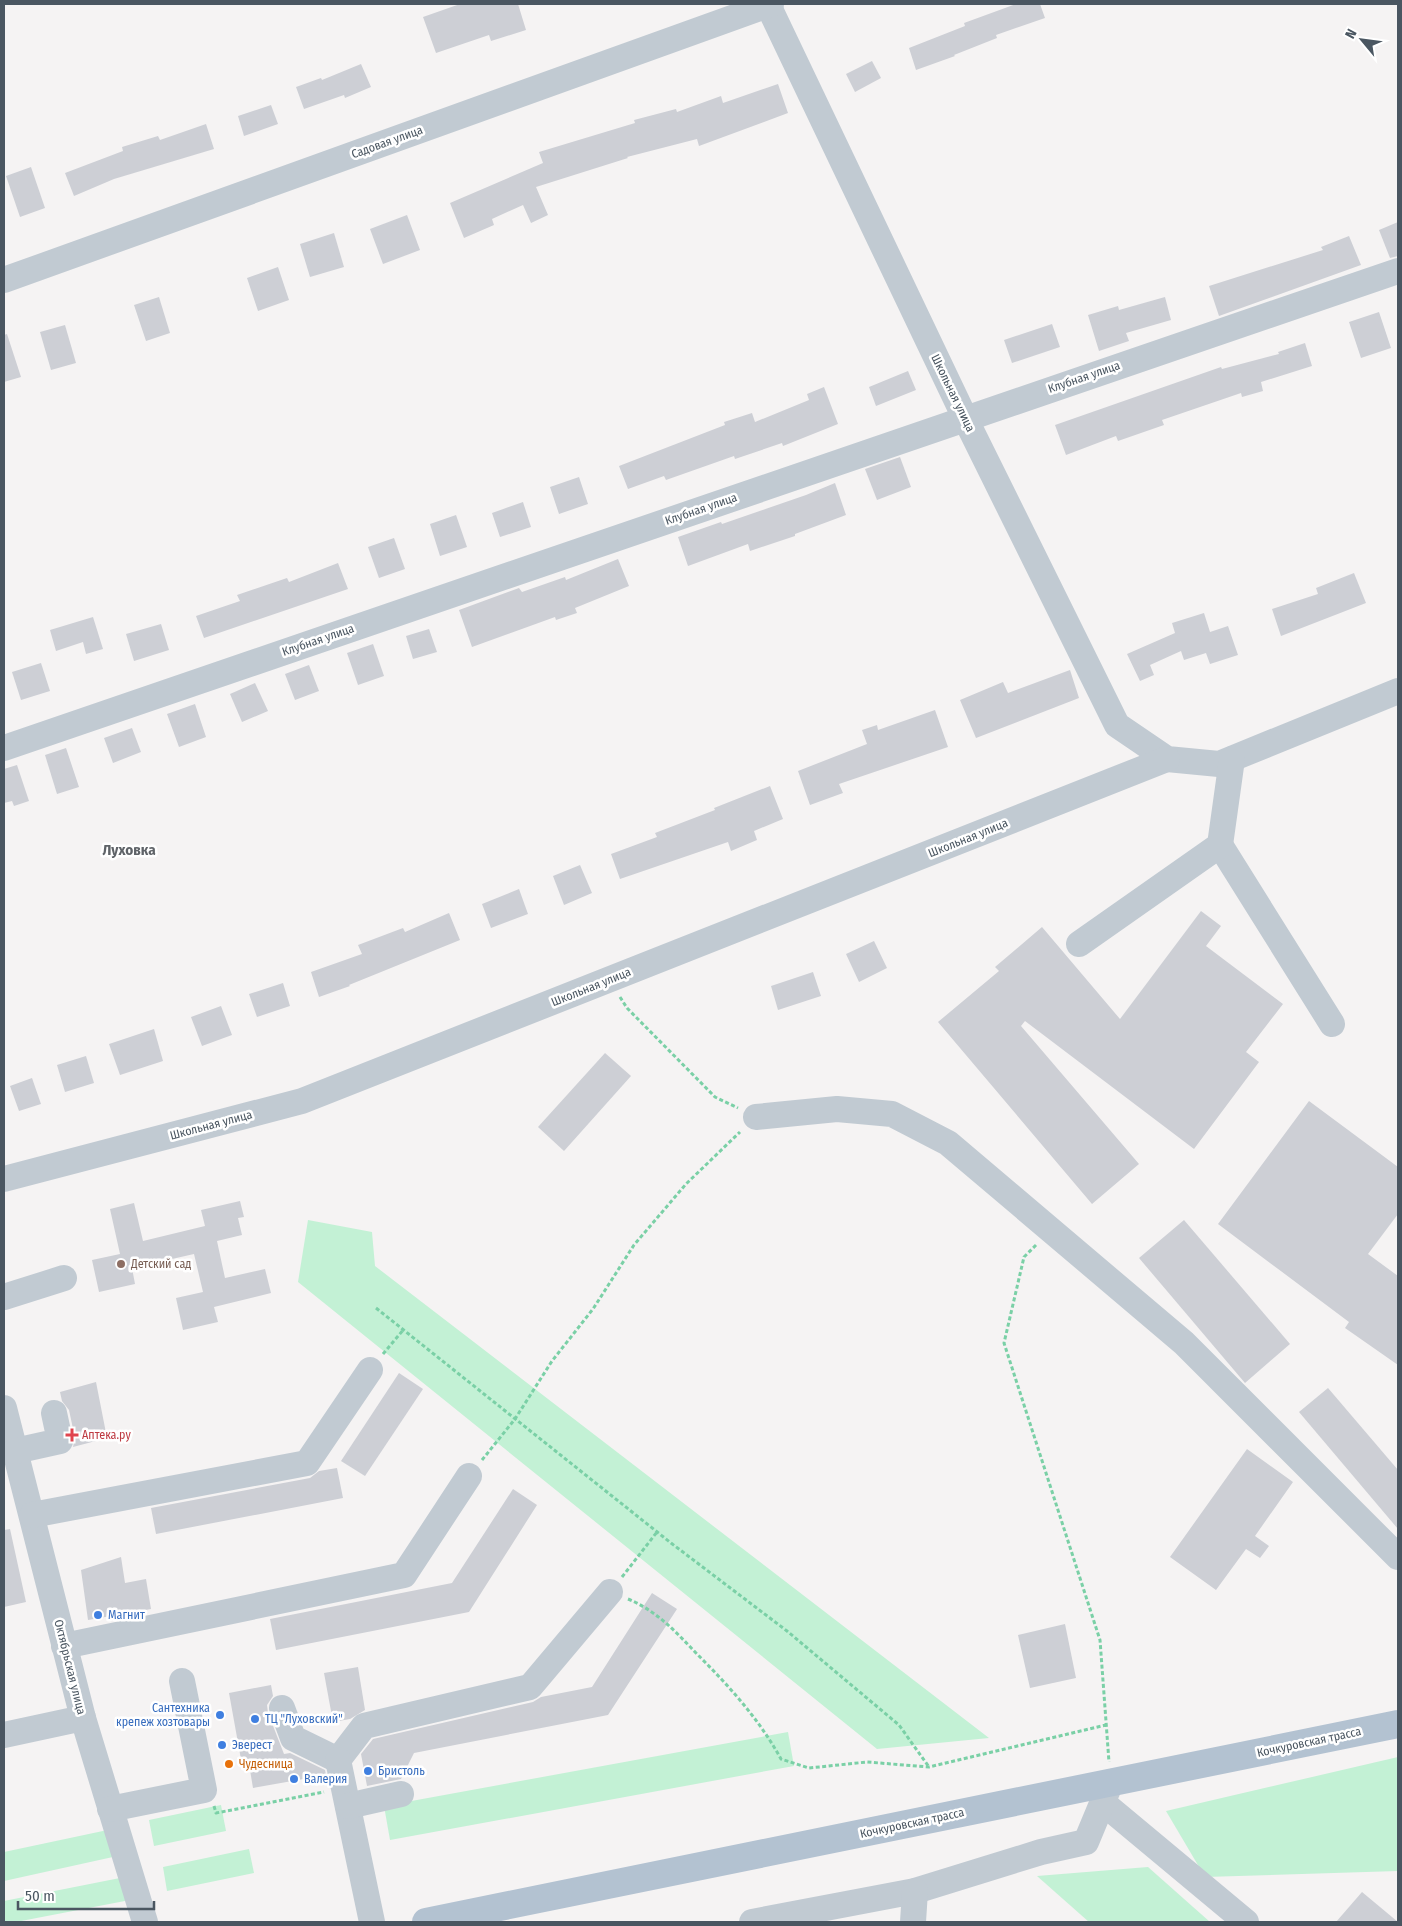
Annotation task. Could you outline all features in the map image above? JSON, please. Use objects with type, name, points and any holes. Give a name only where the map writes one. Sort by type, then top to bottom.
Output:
[{"type":"main road","name":"Кочкуровская трасса","points":[[426,1922],[1107,1792],[1398,1724]]},
{"type":"street","name":"Садовая улица","points":[[4,280],[769,4]]},
{"type":"street","name":"Школьная улица","points":[[769,4],[964,418],[1117,725],[1168,759]]},
{"type":"street","name":"Клубная улица","points":[[4,748],[1398,271]]},
{"type":"street","name":"Школьная улица","points":[[4,1179],[302,1101],[1168,759],[1219,764],[1398,691]]},
{"type":"street","points":[[1232,759],[1220,845],[1332,1024]]},
{"type":"street","points":[[1078,944],[1220,845]]},
{"type":"street","points":[[756,1117],[837,1110],[892,1114],[948,1143],[1184,1344],[1398,1557]]},
{"type":"street","points":[[4,1297],[64,1278]]},
{"type":"street","points":[[32,1515],[307,1463],[370,1370]]},
{"type":"street","name":"Октябрьская улица","points":[[4,1408],[83,1718],[145,1922]]},
{"type":"street","points":[[15,1451],[60,1441],[54,1413]]},
{"type":"street","points":[[64,1646],[404,1575],[469,1476]]},
{"type":"street","points":[[372,1922],[338,1760],[364,1726],[530,1687],[610,1592]]},
{"type":"street","points":[[110,1809],[204,1790],[182,1681]]},
{"type":"street","points":[[282,1708],[293,1738],[338,1760]]},
{"type":"street","points":[[4,1735],[83,1718]]},
{"type":"street","points":[[752,1922],[809,1918],[915,1891],[1041,1852],[1086,1842],[1107,1792],[1246,1922]]},
{"type":"street","points":[[346,1797],[401,1794]]},
{"type":"street","points":[[913,1922],[915,1891]]},
{"type":"path","points":[[469,1476],[515,1419],[552,1361],[593,1309],[634,1245],[686,1184],[756,1117],[715,1097],[627,1008],[608,980]]},
{"type":"path","points":[[1050,1230],[1024,1257],[1004,1343],[1100,1640],[1106,1725],[1107,1792]]},
{"type":"path","points":[[376,1308],[657,1532],[787,1631],[899,1725],[929,1767]]},
{"type":"path","points":[[370,1370],[404,1329]]},
{"type":"path","points":[[657,1532],[610,1592],[638,1604],[659,1616],[729,1686],[765,1730],[781,1759],[810,1768],[867,1762],[929,1767],[1106,1725]]},
{"type":"path","points":[[214,1803],[216,1813],[346,1797]]},
{"type":"green space","points":[[308,1220],[372,1232],[375,1266],[989,1738],[877,1749],[298,1282]]},
{"type":"green space","points":[[788,1732],[794,1766],[390,1840],[384,1806]]},
{"type":"green space","points":[[1398,1757],[1398,1871],[1205,1877],[1166,1811]]},
{"type":"green space","points":[[221,1805],[226,1831],[154,1846],[149,1820]]},
{"type":"green space","points":[[117,1828],[122,1855],[4,1881],[4,1852]]},
{"type":"green space","points":[[249,1849],[254,1873],[167,1891],[163,1867]]},
{"type":"green space","points":[[1148,1867],[1210,1922],[1089,1922],[1037,1876]]},
{"type":"green space","points":[[125,1877],[130,1900],[16,1922],[4,1922],[4,1901]]},
{"type":"building","points":[[460,4],[518,4],[526,30],[491,41],[489,35],[436,53],[423,17]]},
{"type":"building","points":[[1016,4],[1040,4],[1045,18],[996,35],[997,38],[916,70],[909,48],[965,26],[964,23]]},
{"type":"building","points":[[872,61],[881,78],[855,92],[846,74]]},
{"type":"building","points":[[361,64],[371,87],[345,98],[344,95],[304,109],[296,87],[321,78],[322,80]]},
{"type":"building","points":[[778,84],[788,113],[699,146],[697,139],[627,157],[536,187],[548,215],[531,223],[523,205],[492,219],[494,225],[464,238],[450,203],[543,163],[539,152],[635,123],[634,120],[676,109],[677,112],[721,96],[723,103]]},
{"type":"building","points":[[271,105],[278,124],[244,136],[238,116]]},
{"type":"building","points":[[206,124],[214,149],[114,179],[74,196],[65,173],[123,151],[122,147],[158,136],[160,140]]},
{"type":"building","points":[[31,167],[45,208],[20,217],[6,176]]},
{"type":"building","points":[[407,215],[420,250],[383,264],[370,229]]},
{"type":"building","points":[[1398,222],[1398,256],[1390,258],[1379,230]]},
{"type":"building","points":[[334,233],[344,267],[310,277],[300,244]]},
{"type":"building","points":[[1349,236],[1361,265],[1219,316],[1209,286],[1323,250],[1321,247]]},
{"type":"building","points":[[278,267],[289,300],[258,311],[247,278]]},
{"type":"building","points":[[159,297],[170,333],[146,341],[134,305]]},
{"type":"building","points":[[1165,297],[1171,320],[1126,333],[1129,341],[1099,351],[1088,315],[1118,306],[1119,310]]},
{"type":"building","points":[[1379,312],[1391,348],[1361,358],[1349,322]]},
{"type":"building","points":[[1052,324],[1060,347],[1012,363],[1004,340]]},
{"type":"building","points":[[65,325],[76,363],[51,370],[40,332]]},
{"type":"building","points":[[7,334],[21,377],[4,382],[4,335]]},
{"type":"building","points":[[1305,343],[1312,366],[1261,382],[1263,391],[1242,397],[1241,393],[1162,420],[1164,425],[1118,441],[1116,436],[1066,455],[1055,425],[1221,367],[1222,369],[1279,354],[1278,352]]},
{"type":"building","points":[[908,371],[916,390],[876,406],[869,387]]},
{"type":"building","points":[[824,387],[838,424],[783,446],[782,443],[735,459],[734,456],[666,480],[664,476],[628,489],[619,466],[725,425],[724,422],[752,413],[755,422],[809,400],[807,394]]},
{"type":"building","points":[[900,457],[911,487],[877,500],[865,469]]},
{"type":"building","points":[[579,477],[588,504],[559,514],[550,487]]},
{"type":"building","points":[[835,483],[846,515],[795,534],[795,536],[750,551],[748,544],[688,566],[678,537],[721,522],[722,524]]},
{"type":"building","points":[[523,502],[531,527],[500,537],[492,513]]},
{"type":"building","points":[[456,515],[467,547],[440,556],[430,524]]},
{"type":"building","points":[[394,538],[405,569],[379,578],[368,547]]},
{"type":"building","points":[[618,559],[629,586],[575,608],[577,613],[556,620],[555,617],[472,647],[459,610],[519,588],[522,592],[565,577],[566,580]]},
{"type":"building","points":[[338,563],[348,589],[204,638],[196,616],[240,601],[237,595],[287,578],[289,582]]},
{"type":"building","points":[[1354,573],[1366,603],[1281,636],[1272,609],[1318,594],[1316,588]]},
{"type":"building","points":[[1204,613],[1210,632],[1228,626],[1238,655],[1210,664],[1206,653],[1184,660],[1181,651],[1150,665],[1154,675],[1140,681],[1127,654],[1175,633],[1172,623]]},
{"type":"building","points":[[93,617],[103,649],[86,654],[83,642],[56,651],[50,630]]},
{"type":"building","points":[[161,624],[169,650],[134,661],[126,634]]},
{"type":"building","points":[[429,629],[437,652],[413,659],[406,636]]},
{"type":"building","points":[[373,644],[384,676],[358,685],[347,653]]},
{"type":"building","points":[[41,663],[50,691],[21,700],[12,672]]},
{"type":"building","points":[[309,665],[319,691],[295,700],[285,674]]},
{"type":"building","points":[[1070,670],[1079,698],[976,738],[960,700],[1003,682],[1008,693]]},
{"type":"building","points":[[255,683],[268,711],[242,722],[230,694]]},
{"type":"building","points":[[195,704],[206,737],[179,747],[167,714]]},
{"type":"building","points":[[935,710],[948,747],[839,784],[843,793],[810,805],[798,771],[867,744],[862,730],[877,725],[878,730]]},
{"type":"building","points":[[132,728],[141,752],[113,763],[104,738]]},
{"type":"building","points":[[66,748],[79,787],[57,794],[45,755]]},
{"type":"building","points":[[17,765],[29,801],[14,806],[12,801],[4,803],[4,769]]},
{"type":"building","points":[[770,786],[783,819],[754,831],[757,840],[731,851],[728,842],[620,879],[611,854],[657,837],[655,833]]},
{"type":"building","points":[[580,865],[592,893],[564,905],[553,876]]},
{"type":"building","points":[[519,889],[528,914],[491,928],[482,904]]},
{"type":"building","points":[[1201,911],[1221,926],[1206,946],[1283,1004],[1246,1052],[1259,1062],[1194,1149],[1025,1021],[1021,1026],[1139,1164],[1092,1204],[938,1022],[999,971],[995,967],[1042,927],[1120,1019]]},
{"type":"building","points":[[449,913],[460,940],[319,997],[311,972],[362,954],[358,945],[403,928],[405,932]]},
{"type":"building","points":[[874,941],[887,968],[859,982],[846,954]]},
{"type":"building","points":[[813,972],[821,996],[778,1010],[771,986]]},
{"type":"building","points":[[283,983],[290,1006],[257,1017],[249,994]]},
{"type":"building","points":[[221,1006],[232,1035],[202,1046],[191,1017]]},
{"type":"building","points":[[154,1029],[163,1061],[120,1075],[109,1044]]},
{"type":"building","points":[[605,1053],[631,1076],[564,1151],[538,1127]]},
{"type":"building","points":[[86,1056],[94,1083],[65,1092],[57,1065]]},
{"type":"building","points":[[32,1078],[41,1104],[19,1111],[10,1086]]},
{"type":"building","points":[[1309,1101],[1398,1167],[1398,1214],[1368,1254],[1398,1276],[1398,1365],[1345,1328],[1349,1322],[1218,1224]]},
{"type":"building","name":"Детский сад","points":[[240,1201],[244,1217],[238,1218],[242,1235],[217,1241],[225,1278],[265,1269],[271,1293],[214,1307],[218,1322],[183,1330],[176,1298],[203,1292],[194,1254],[132,1268],[135,1284],[99,1292],[92,1260],[120,1254],[110,1209],[134,1203],[143,1241],[205,1226],[201,1210]]},
{"type":"building","points":[[1184,1220],[1290,1344],[1245,1383],[1139,1258]]},
{"type":"building","points":[[399,1373],[423,1389],[365,1476],[341,1461]]},
{"type":"building","points":[[96,1382],[107,1438],[73,1447],[75,1438],[69,1410],[62,1401],[60,1392]]},
{"type":"building","points":[[1328,1388],[1398,1470],[1398,1529],[1299,1412]]},
{"type":"building","points":[[1247,1449],[1293,1482],[1255,1536],[1269,1546],[1260,1558],[1246,1549],[1216,1590],[1170,1557]]},
{"type":"building","points":[[337,1468],[343,1498],[156,1534],[151,1508],[310,1478],[319,1471]]},
{"type":"building","points":[[513,1489],[537,1505],[469,1612],[276,1650],[270,1619],[452,1583]]},
{"type":"building","points":[[10,1529],[26,1602],[4,1607],[4,1530]]},
{"type":"building","points":[[121,1557],[125,1583],[146,1579],[151,1609],[88,1620],[81,1570]]},
{"type":"building","points":[[652,1593],[677,1609],[608,1715],[414,1753],[401,1779],[367,1786],[361,1754],[373,1739],[533,1702],[541,1697],[592,1687]]},
{"type":"building","points":[[1065,1624],[1076,1678],[1030,1688],[1018,1635]]},
{"type":"building","points":[[358,1667],[365,1710],[350,1719],[333,1722],[324,1673]]},
{"type":"building","name":"ТЦ \"Луховский\"","points":[[271,1685],[273,1696],[267,1705],[268,1713],[284,1754],[290,1753],[325,1770],[326,1775],[253,1788],[249,1764],[242,1765],[229,1693]]},
{"type":"building","points":[[1362,1892],[1398,1922],[1336,1922]]},
{"type":"place","name":"Детский сад","points":[[121,1264]]},
{"type":"place","name":"Аптека.ру","points":[[72,1435]]},
{"type":"place","name":"Магнит","points":[[98,1615]]},
{"type":"place","name":"Сантехника крепеж хозтовары","points":[[220,1715]]},
{"type":"place","name":"ТЦ \"Луховский\"","points":[[255,1719]]},
{"type":"place","name":"Эверест","points":[[222,1745]]},
{"type":"place","name":"Чудесница","points":[[229,1764]]},
{"type":"place","name":"Бристоль","points":[[368,1771]]},
{"type":"place","name":"Валерия","points":[[294,1779]]},
{"type":"district","name":"Луховка","points":[[129,850]]}]
